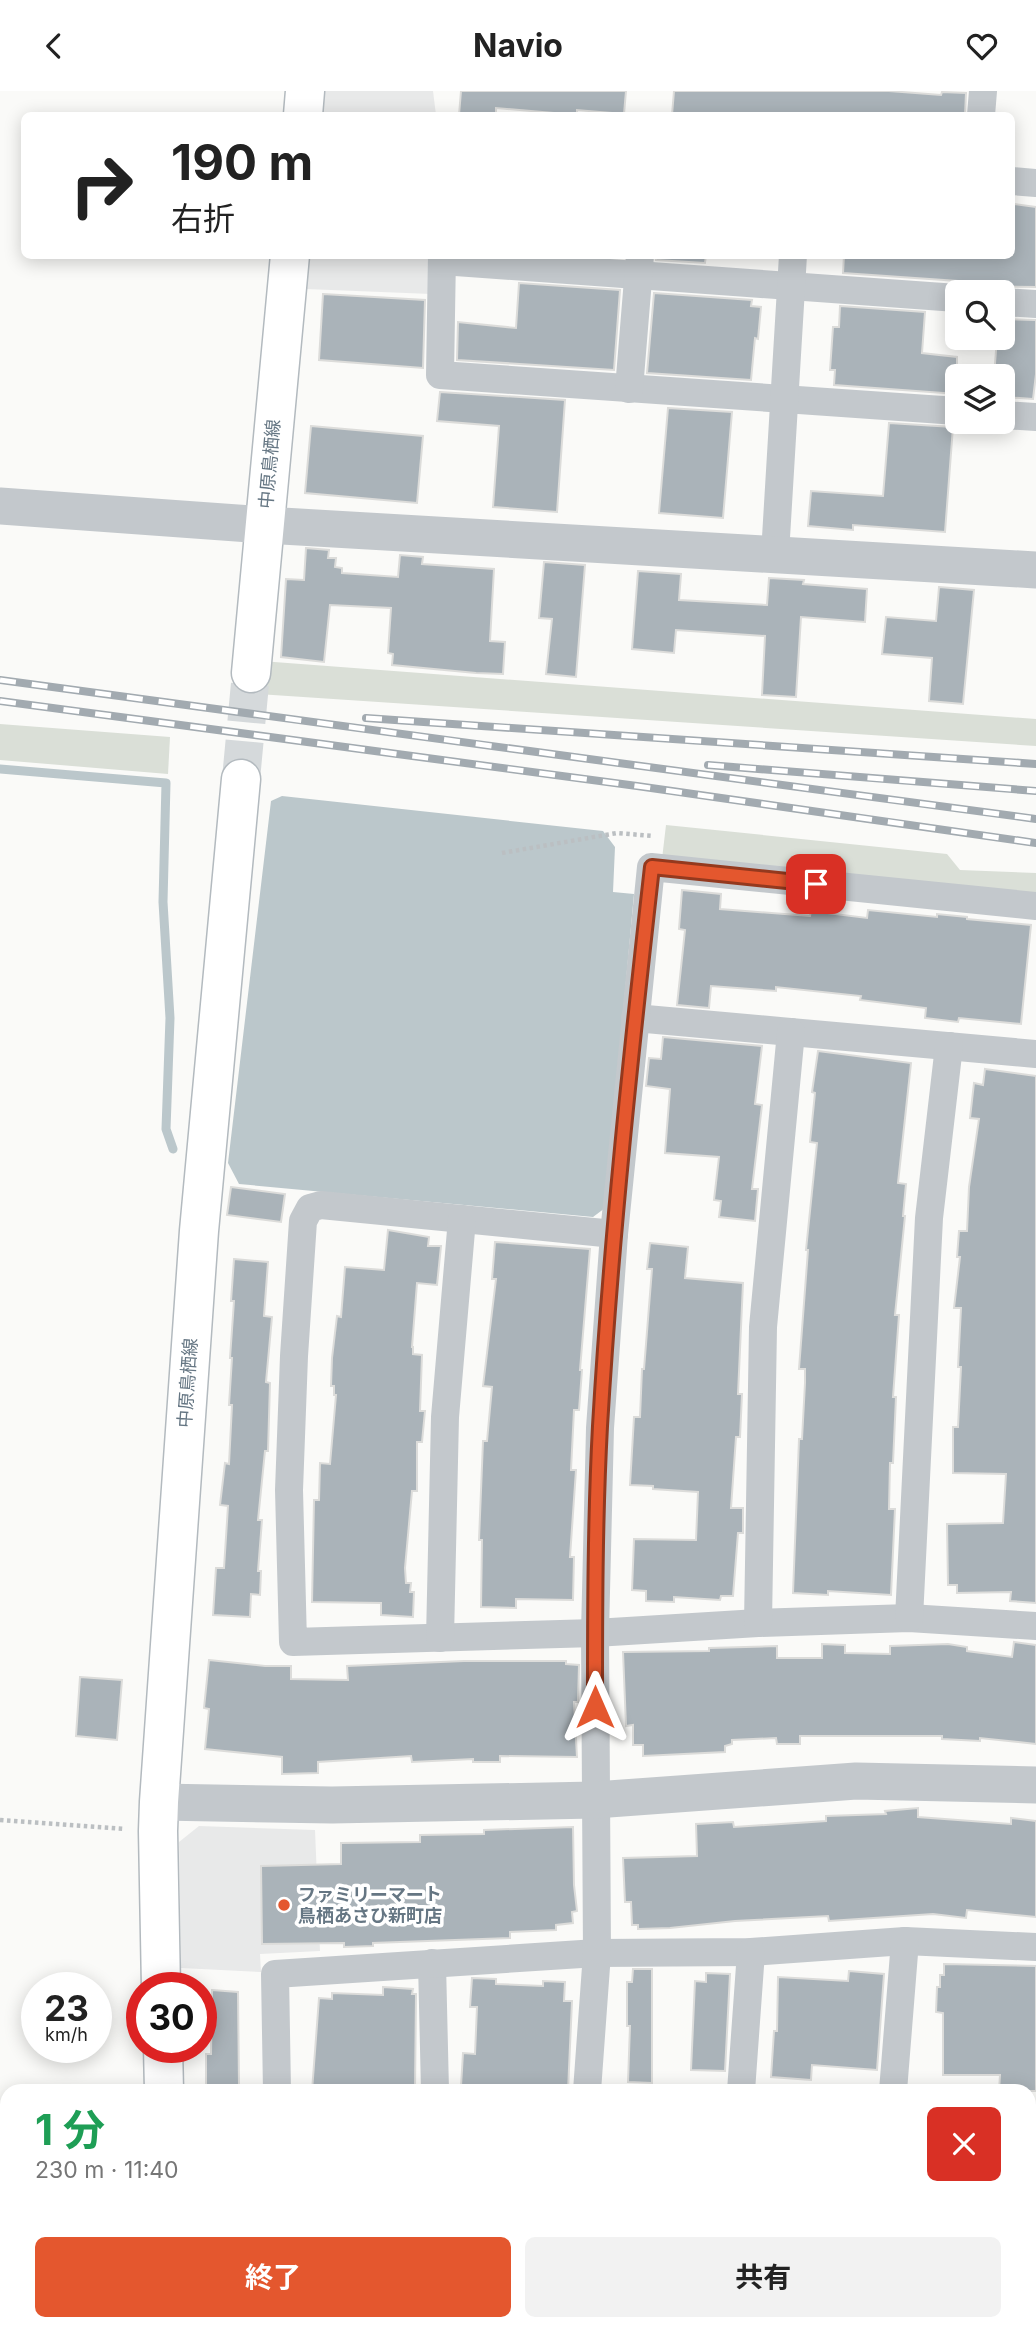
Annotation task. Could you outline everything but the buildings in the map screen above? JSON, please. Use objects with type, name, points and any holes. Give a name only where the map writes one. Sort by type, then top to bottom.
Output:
[{"type":"main road","points":[[303,112],[305,91]]},
{"type":"main road","name":"中原鳥栖線","points":[[251,673],[290,259]]},
{"type":"main road","name":"中原鳥栖線","points":[[161,1972],[158,1816],[198,1231],[241,779]]},
{"type":"main road","points":[[163,2063],[164,2084]]},
{"type":"street","points":[[981,112],[983,91]]},
{"type":"street","points":[[1015,181],[1036,183]]},
{"type":"street","points":[[442,259],[440,375],[945,410]]},
{"type":"street","points":[[467,259],[639,266],[791,286],[945,298]]},
{"type":"street","points":[[775,554],[793,259]]},
{"type":"street","points":[[629,389],[639,266]]},
{"type":"street","points":[[1015,303],[1036,304]]},
{"type":"street","points":[[1015,416],[1036,417]]},
{"type":"street","points":[[0,506],[265,525],[1036,570]]},
{"type":"street","points":[[588,2084],[597,1953],[594,1633],[600,1428],[614,1234],[652,867],[1036,906]]},
{"type":"street","points":[[635,1018],[1036,1054]]},
{"type":"street","points":[[758,1623],[763,1327],[791,1031]]},
{"type":"street","points":[[909,1618],[929,1218],[949,1046]]},
{"type":"street","points":[[614,1234],[321,1205],[310,1207],[303,1221],[294,1356],[289,1490],[293,1641],[594,1633],[758,1623],[909,1618],[1036,1626]]},
{"type":"street","points":[[440,1638],[445,1417],[462,1219]]},
{"type":"street","points":[[158,1816],[331,1805],[595,1800],[856,1781],[1036,1785]]},
{"type":"street","points":[[895,2084],[905,1941]]},
{"type":"street","points":[[277,2084],[275,1973],[597,1953],[751,1952],[905,1941],[1036,1947]]},
{"type":"street","points":[[742,2084],[751,1952]]},
{"type":"street","points":[[432,1963],[435,2084]]},
{"type":"path","points":[[502,853],[617,833],[655,836],[652,867]]},
{"type":"path","points":[[0,1820],[158,1816]]},
{"type":"shaded area","points":[[321,91],[433,91],[436,112],[319,112]]},
{"type":"shaded area","points":[[309,259],[432,259],[431,294],[306,289]]},
{"type":"shaded area","points":[[261,661],[1036,719],[1036,746],[258,694]]},
{"type":"shaded area","points":[[0,724],[170,737],[168,774],[0,760]]},
{"type":"shaded area","points":[[282,796],[603,831],[615,847],[613,892],[634,894],[605,1208],[593,1217],[239,1184],[228,1163],[271,801]]},
{"type":"shaded area","points":[[666,825],[947,854],[960,870],[1036,873],[1036,893],[662,859]]},
{"type":"shaded area","points":[[199,1826],[315,1830],[320,1951],[260,1954],[261,1972],[181,1968],[179,1842]]},
{"type":"waterway","points":[[0,769],[166,783],[163,902],[170,1018],[166,1129],[173,1149]]},
{"type":"tunnel","points":[[241,779],[251,673]]},
{"type":"railway","points":[[0,680],[1036,819]]},
{"type":"railway","points":[[0,701],[637,786],[1036,843]]},
{"type":"railway","points":[[366,718],[1036,764]]},
{"type":"railway","points":[[708,765],[1036,791]]},
{"type":"place","name":"ファミリーマート 鳥栖あさひ新町店","points":[[284,1905]]},
{"type":"route","points":[[595,1707],[594,1633],[600,1428],[614,1234],[652,867],[816,884]]}]
